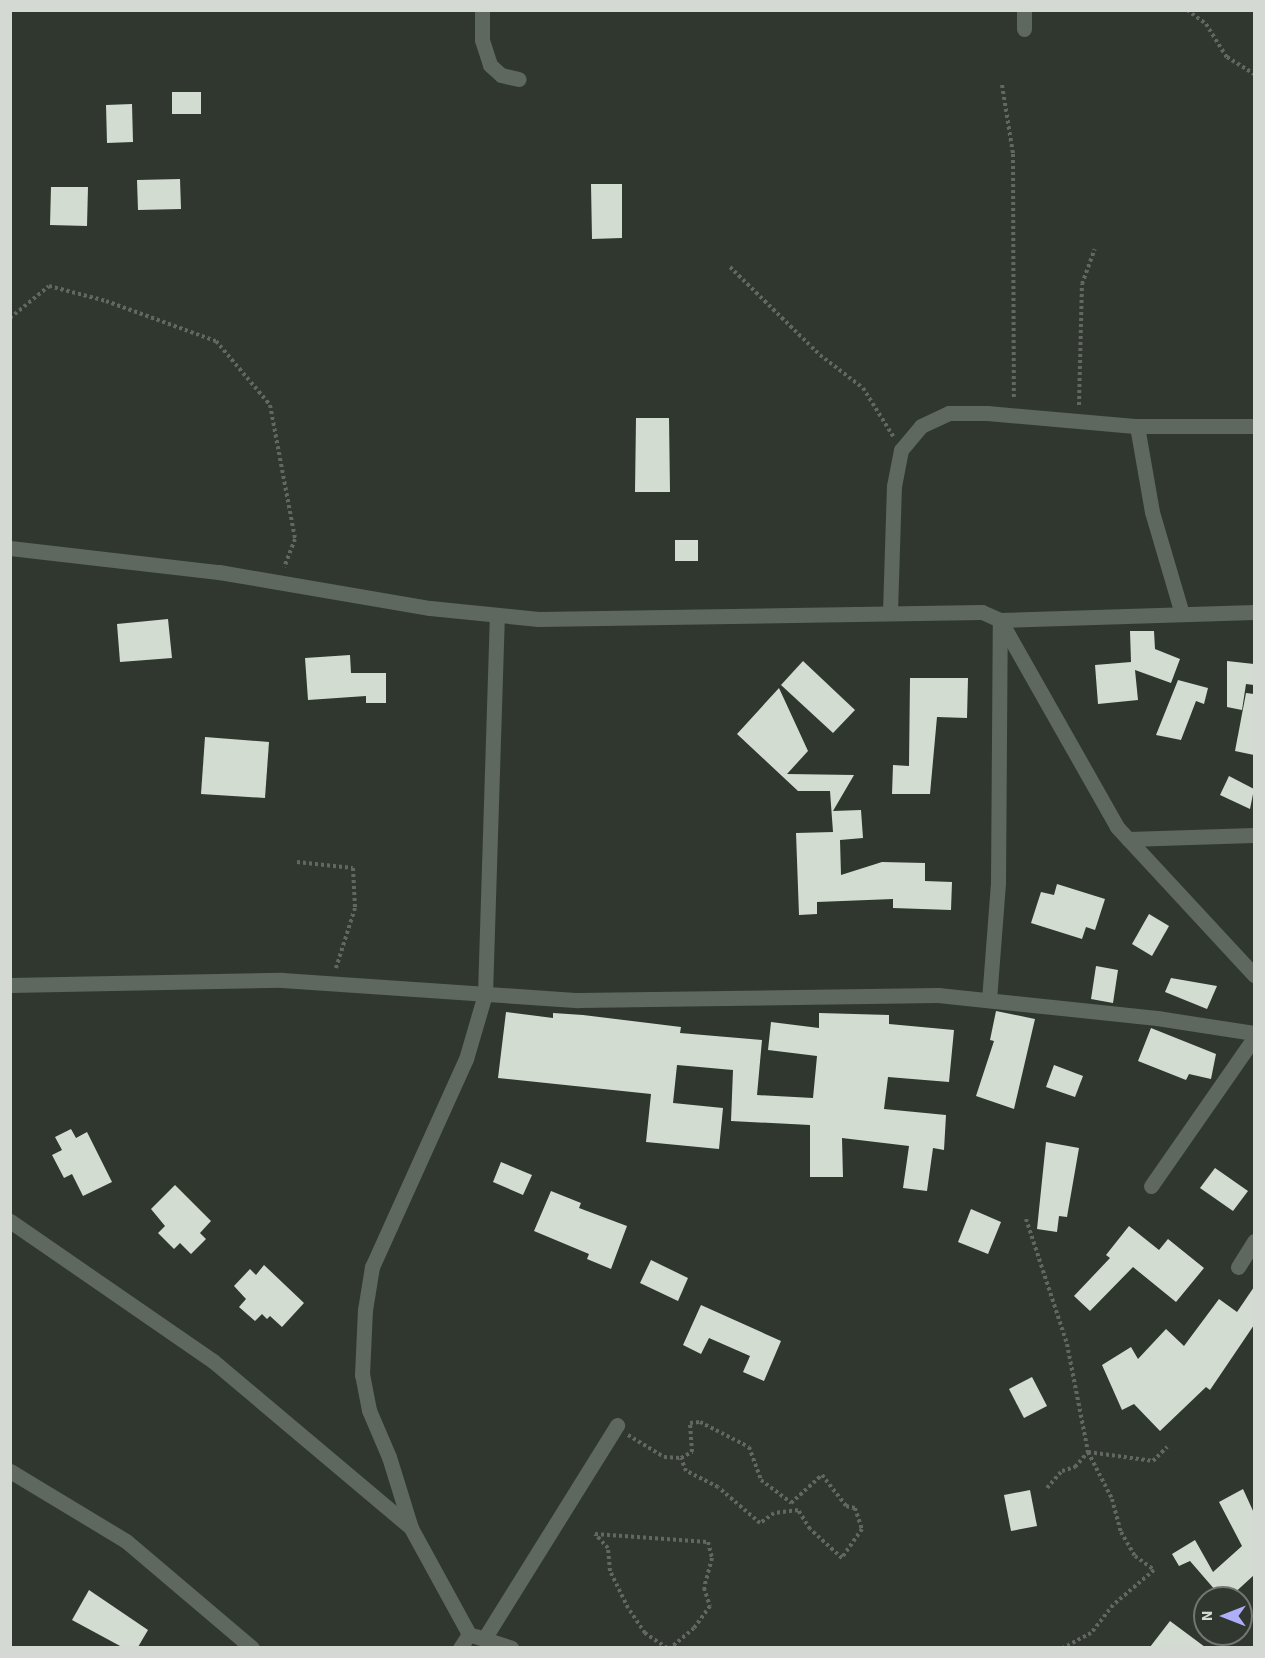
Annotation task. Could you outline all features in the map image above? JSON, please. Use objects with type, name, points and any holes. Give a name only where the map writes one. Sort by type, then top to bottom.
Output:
[{"type":"street","points":[[482,10],[482,40],[489,65],[501,75],[519,79]]},
{"type":"street","points":[[1024,10],[1024,29]]},
{"type":"street","points":[[891,612],[894,486],[901,450],[921,426],[949,413],[1137,426],[1254,426]]},
{"type":"street","points":[[1137,426],[1152,512],[1182,614]]},
{"type":"street","points":[[10,548],[278,582],[430,608],[538,619],[982,612],[1000,620],[1254,612]]},
{"type":"street","points":[[497,615],[485,994],[466,1059],[372,1267],[365,1310],[362,1375],[369,1410],[389,1456],[411,1528],[476,1636],[511,1647]]},
{"type":"street","points":[[1000,620],[1117,826],[1254,975]]},
{"type":"street","points":[[989,1000],[998,874],[1000,620]]},
{"type":"street","points":[[1128,839],[1254,835]]},
{"type":"street","points":[[10,985],[282,980],[578,1000],[938,995],[1158,1018],[1254,1033]]},
{"type":"street","points":[[1151,1186],[1254,1038]]},
{"type":"street","points":[[10,1221],[213,1361],[411,1528]]},
{"type":"street","points":[[1238,1267],[1254,1241]]},
{"type":"street","points":[[460,1647],[476,1636],[621,1426]]},
{"type":"street","points":[[10,1471],[126,1541],[252,1647]]},
{"type":"path","points":[[1187,10],[1206,24],[1227,57],[1254,74]]},
{"type":"path","points":[[1002,85],[1013,154],[1014,416]]},
{"type":"path","points":[[1079,421],[1082,284],[1095,249]]},
{"type":"path","points":[[730,267],[820,355],[864,388],[901,450]]},
{"type":"path","points":[[10,318],[49,286],[106,301],[216,341],[270,405],[295,539],[278,582]]},
{"type":"path","points":[[297,862],[353,868],[355,908],[332,984]]},
{"type":"path","points":[[1026,1219],[1067,1344],[1088,1452],[1112,1499],[1121,1532],[1135,1556],[1154,1570],[1113,1605],[1091,1633],[1064,1647]]},
{"type":"path","points":[[621,1426],[627,1434],[664,1456],[681,1458],[692,1452],[690,1423],[700,1422],[749,1447],[761,1480],[791,1503],[822,1475],[846,1506],[855,1508],[862,1529],[842,1558],[810,1529],[798,1510],[774,1513],[760,1523],[718,1487],[686,1471],[681,1458]]},
{"type":"path","points":[[1088,1452],[1153,1461],[1167,1447]]},
{"type":"path","points":[[1047,1488],[1062,1471],[1076,1467],[1088,1452]]},
{"type":"path","points":[[596,1534],[708,1542],[712,1558],[704,1588],[710,1606],[694,1628],[669,1647],[645,1633],[628,1608],[610,1571],[608,1548],[596,1534]]},
{"type":"building","points":[[172,92],[201,92],[201,114],[172,114]]},
{"type":"building","points":[[132,104],[133,142],[107,143],[106,105]]},
{"type":"building","points":[[180,179],[181,209],[138,210],[137,180]]},
{"type":"building","points":[[591,184],[622,184],[622,238],[592,239]]},
{"type":"building","points":[[51,187],[88,187],[87,226],[50,225]]},
{"type":"building","points":[[636,418],[669,418],[670,492],[635,492]]},
{"type":"building","points":[[675,540],[698,540],[698,561],[675,561]]},
{"type":"building","points":[[168,619],[172,658],[120,662],[117,624]]},
{"type":"building","points":[[1130,631],[1154,631],[1155,649],[1180,659],[1171,683],[1135,670],[1138,700],[1098,704],[1095,665],[1131,662]]},
{"type":"building","points":[[350,655],[351,673],[386,673],[386,703],[366,703],[366,696],[308,700],[305,658]]},
{"type":"building","points":[[803,661],[855,710],[833,733],[781,685]]},
{"type":"building","points":[[1227,661],[1254,664],[1254,685],[1246,684],[1242,710],[1227,707]]},
{"type":"building","points":[[910,678],[968,678],[967,718],[937,717],[930,794],[892,794],[893,765],[909,766]]},
{"type":"building","points":[[1178,680],[1208,688],[1204,704],[1196,701],[1181,740],[1156,735]]},
{"type":"building","points":[[779,688],[808,751],[787,774],[854,775],[833,811],[861,810],[863,838],[840,840],[841,875],[882,862],[925,863],[925,881],[952,882],[951,910],[893,908],[893,899],[817,902],[817,914],[799,915],[796,833],[833,832],[830,791],[798,791],[737,734]]},
{"type":"building","points":[[1246,693],[1254,694],[1254,755],[1235,751]]},
{"type":"building","points":[[205,737],[269,742],[265,798],[201,794]]},
{"type":"building","points":[[1229,776],[1254,789],[1250,809],[1220,795]]},
{"type":"building","points":[[1057,884],[1105,899],[1095,930],[1086,927],[1082,939],[1031,923],[1041,892],[1054,895]]},
{"type":"building","points":[[1149,914],[1169,926],[1152,956],[1132,944]]},
{"type":"building","points":[[1096,966],[1118,970],[1113,1003],[1091,999]]},
{"type":"building","points":[[1171,978],[1217,986],[1207,1009],[1165,992]]},
{"type":"building","points":[[996,1011],[1035,1019],[1014,1109],[976,1096],[994,1041],[990,1040]]},
{"type":"building","points":[[506,1012],[553,1018],[553,1013],[583,1015],[681,1027],[680,1033],[762,1040],[757,1095],[813,1098],[817,1056],[768,1050],[771,1022],[819,1028],[819,1013],[889,1015],[889,1024],[954,1030],[949,1082],[888,1077],[884,1109],[946,1115],[944,1150],[933,1148],[927,1191],[903,1188],[909,1146],[842,1138],[843,1177],[810,1177],[810,1125],[731,1121],[733,1070],[677,1065],[673,1103],[723,1108],[719,1149],[646,1142],[651,1094],[498,1078]]},
{"type":"building","points":[[1151,1028],[1216,1054],[1211,1079],[1189,1074],[1186,1080],[1138,1061]]},
{"type":"building","points":[[1054,1065],[1083,1076],[1075,1097],[1046,1087]]},
{"type":"building","points":[[71,1129],[76,1138],[87,1132],[112,1182],[83,1196],[72,1174],[64,1178],[52,1155],[62,1150],[55,1137]]},
{"type":"building","points":[[1046,1142],[1079,1148],[1067,1217],[1059,1216],[1057,1232],[1037,1229]]},
{"type":"building","points":[[501,1162],[532,1175],[523,1195],[493,1182]]},
{"type":"building","points":[[1215,1168],[1248,1191],[1233,1211],[1200,1188]]},
{"type":"building","points":[[175,1185],[211,1221],[200,1233],[206,1239],[191,1254],[180,1243],[174,1249],[158,1233],[165,1226],[151,1209]]},
{"type":"building","points":[[551,1191],[581,1203],[579,1208],[627,1226],[611,1269],[587,1259],[589,1254],[534,1231]]},
{"type":"building","points":[[971,1209],[1001,1222],[988,1254],[958,1242]]},
{"type":"building","points":[[1129,1226],[1159,1250],[1168,1239],[1204,1268],[1176,1302],[1133,1267],[1090,1311],[1074,1296],[1110,1258],[1106,1255]]},
{"type":"building","points":[[651,1260],[688,1278],[678,1301],[640,1283]]},
{"type":"building","points":[[264,1265],[304,1303],[282,1327],[270,1316],[267,1319],[262,1314],[255,1321],[239,1307],[246,1299],[234,1286],[250,1269],[256,1275]]},
{"type":"building","points":[[1254,1287],[1254,1325],[1210,1390],[1206,1387],[1160,1431],[1134,1404],[1122,1410],[1102,1365],[1131,1347],[1138,1359],[1166,1329],[1184,1346],[1219,1299],[1237,1312]]},
{"type":"building","points":[[701,1305],[781,1341],[764,1381],[743,1372],[750,1356],[709,1338],[701,1354],[683,1345]]},
{"type":"building","points":[[1032,1377],[1047,1406],[1024,1418],[1009,1389]]},
{"type":"building","points":[[1243,1489],[1254,1513],[1254,1575],[1242,1586],[1212,1586],[1190,1561],[1179,1566],[1172,1554],[1195,1540],[1213,1572],[1242,1546],[1219,1502]]},
{"type":"building","points":[[1030,1490],[1037,1526],[1011,1531],[1004,1495]]},
{"type":"building","points":[[89,1590],[148,1630],[138,1647],[122,1647],[72,1620]]},
{"type":"building","points":[[1170,1621],[1193,1638],[1193,1646],[1205,1647],[1150,1647]]}]
